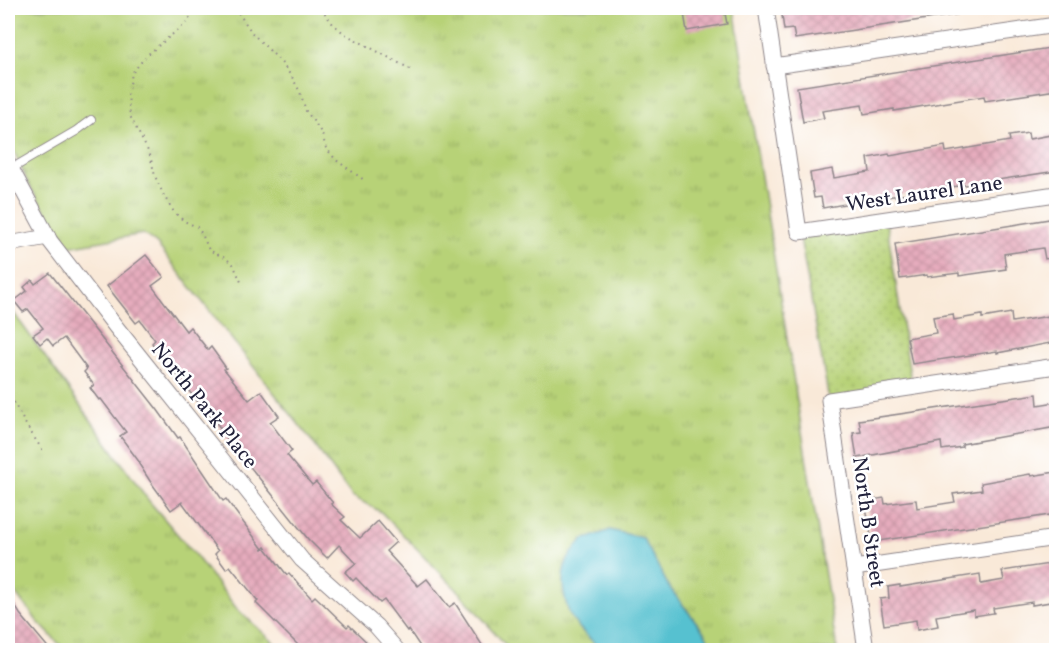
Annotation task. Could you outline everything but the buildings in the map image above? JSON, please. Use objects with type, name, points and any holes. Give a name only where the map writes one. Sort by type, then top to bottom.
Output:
[{"type":"street","points":[[765,8],[774,66],[1056,25]]},
{"type":"street","name":"West Laurel Lane","points":[[774,66],[798,232],[1056,194]]},
{"type":"street","name":"North Park Place","points":[[9,166],[48,237],[116,327],[303,560],[376,626],[397,651]]},
{"type":"street","points":[[8,244],[48,237]]},
{"type":"street","name":"North B Street","points":[[866,651],[830,400],[1056,366]]},
{"type":"street","points":[[854,568],[1056,538]]},
{"type":"lane","points":[[9,166],[76,132],[91,120]]},
{"type":"path","points":[[198,8],[184,25],[147,56],[132,73],[128,95],[130,116],[150,155],[155,176],[164,196],[174,212],[184,221],[197,227],[209,250],[233,264],[242,284]]},
{"type":"path","points":[[235,8],[254,34],[292,77],[306,111],[322,134],[326,148],[336,160],[364,180]]},
{"type":"path","points":[[321,8],[333,24],[345,34],[410,69]]},
{"type":"path","points":[[8,385],[25,424],[43,451]]},
{"type":"green space","points":[[8,8],[734,8],[837,650],[510,650],[461,594],[381,512],[352,496],[311,440],[157,244],[143,234],[68,247],[29,185],[8,138]]},
{"type":"green space","points":[[886,219],[912,388],[829,400],[799,232]]},
{"type":"green space","points":[[8,305],[149,501],[237,609],[282,650],[65,650],[21,601],[8,583]]},
{"type":"water","points":[[610,530],[643,538],[669,587],[704,632],[714,650],[602,650],[580,628],[570,615],[566,604],[563,589],[565,566],[583,539]]}]
